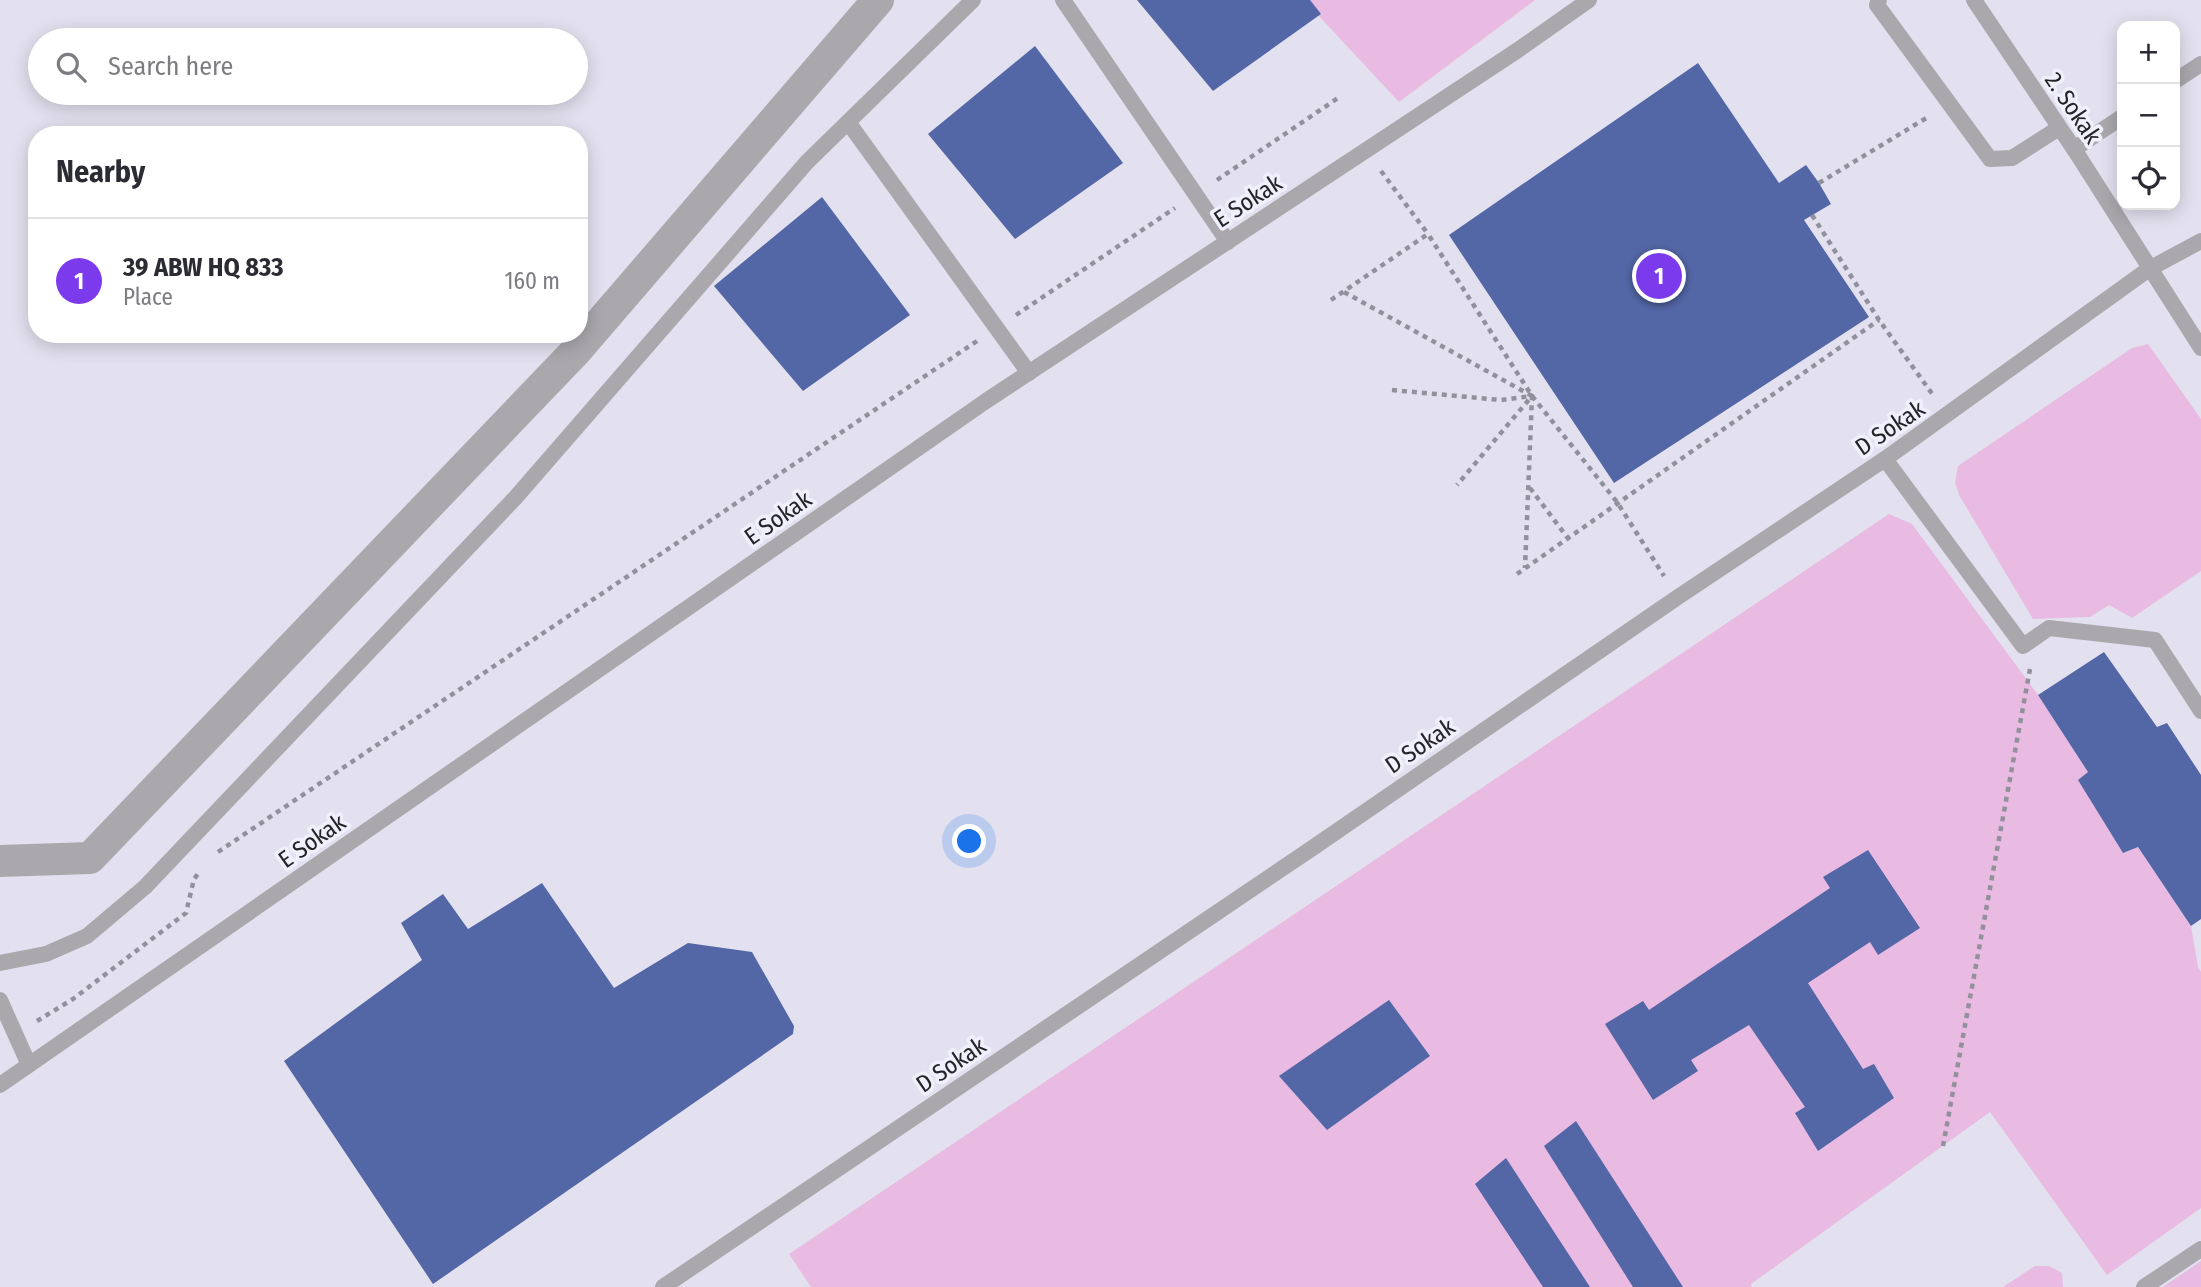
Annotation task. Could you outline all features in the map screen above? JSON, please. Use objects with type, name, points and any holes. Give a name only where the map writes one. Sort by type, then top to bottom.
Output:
[{"type":"street","points":[[588,337],[878,0]]},
{"type":"street","points":[[0,861],[90,858],[583,343]]},
{"type":"lane","points":[[0,963],[46,954],[87,936],[145,887],[516,497],[807,162],[973,0]]},
{"type":"lane","points":[[1063,0],[1228,242]]},
{"type":"lane","name":"E Sokak","points":[[0,1085],[1030,373],[1518,50],[1589,0]]},
{"type":"lane","points":[[1879,0],[1877,5],[1990,159],[2012,158],[2059,128]]},
{"type":"lane","name":"2. Sokak","points":[[1974,0],[2074,149],[2201,348]]},
{"type":"lane","points":[[2180,78],[2201,64]]},
{"type":"lane","points":[[2074,149],[2117,120]]},
{"type":"lane","points":[[848,122],[1030,373]]},
{"type":"lane","name":"D Sokak","points":[[663,1287],[1948,416],[2149,269],[2201,241]]},
{"type":"lane","points":[[1885,459],[2023,646],[2049,628],[2155,640],[2201,711]]},
{"type":"lane","points":[[0,1000],[29,1065]]},
{"type":"lane","points":[[2144,1287],[2201,1249]]},
{"type":"path","points":[[212,856],[1341,96]]},
{"type":"path","points":[[1819,183],[1950,104]]},
{"type":"path","points":[[1366,151],[1428,234],[1532,396],[1617,502],[1678,597]]},
{"type":"path","points":[[1812,215],[1879,320],[1948,416]]},
{"type":"path","points":[[1331,300],[1428,234]]},
{"type":"path","points":[[1344,292],[1532,396]]},
{"type":"path","points":[[1517,575],[1567,537],[1879,320]]},
{"type":"path","points":[[1392,390],[1501,400],[1532,396]]},
{"type":"path","points":[[1457,485],[1532,396]]},
{"type":"path","points":[[1525,569],[1532,396]]},
{"type":"path","points":[[1530,487],[1567,537]]},
{"type":"path","points":[[1943,1146],[2036,637]]},
{"type":"path","points":[[73,999],[186,913],[194,880],[206,864]]},
{"type":"shaded area","points":[[1304,0],[1535,0],[1399,102]]},
{"type":"shaded area","points":[[2148,344],[2201,419],[2201,571],[2132,618],[2109,605],[2090,617],[2033,619],[1959,495],[1955,482],[1958,466],[2132,348]]},
{"type":"shaded area","points":[[1889,514],[1912,524],[2038,695],[2088,772],[2079,781],[2123,853],[2138,847],[2191,926],[2201,972],[2201,1208],[2107,1275],[1990,1112],[1751,1284],[1752,1287],[811,1287],[789,1254]]},
{"type":"shaded area","points":[[2201,1261],[2201,1287],[2163,1287]]},
{"type":"shaded area","points":[[2035,1266],[2049,1266],[2062,1273],[2063,1287],[2003,1287]]},
{"type":"building","points":[[1137,0],[1310,0],[1321,14],[1213,91]]},
{"type":"building","points":[[1035,46],[1123,163],[1015,239],[928,134]]},
{"type":"building","points":[[1698,63],[1779,183],[1806,165],[1819,183],[1831,204],[1804,220],[1869,317],[1614,483],[1449,235]]},
{"type":"building","points":[[822,197],[910,315],[803,391],[714,286]]},
{"type":"building","points":[[2104,652],[2157,727],[2167,723],[2201,775],[2201,919],[2191,926],[2138,847],[2123,853],[2078,780],[2088,772],[2038,695]]},
{"type":"building","points":[[1868,850],[1920,928],[1878,955],[1870,942],[1808,983],[1863,1069],[1874,1064],[1894,1098],[1818,1151],[1795,1113],[1805,1107],[1749,1025],[1691,1060],[1698,1071],[1653,1100],[1605,1024],[1643,1001],[1649,1010],[1830,888],[1823,877]]},
{"type":"building","points":[[542,883],[614,988],[688,943],[752,952],[794,1026],[793,1034],[433,1284],[284,1061],[422,960],[401,923],[443,894],[468,929]]},
{"type":"building","points":[[1389,1000],[1430,1056],[1327,1130],[1279,1076]]},
{"type":"building","points":[[1576,1121],[1683,1287],[1633,1287],[1544,1146]]},
{"type":"building","points":[[1506,1158],[1590,1287],[1543,1287],[1475,1184]]},
{"type":"place","name":"39 ABW HQ 833","points":[[1659,276]]}]
